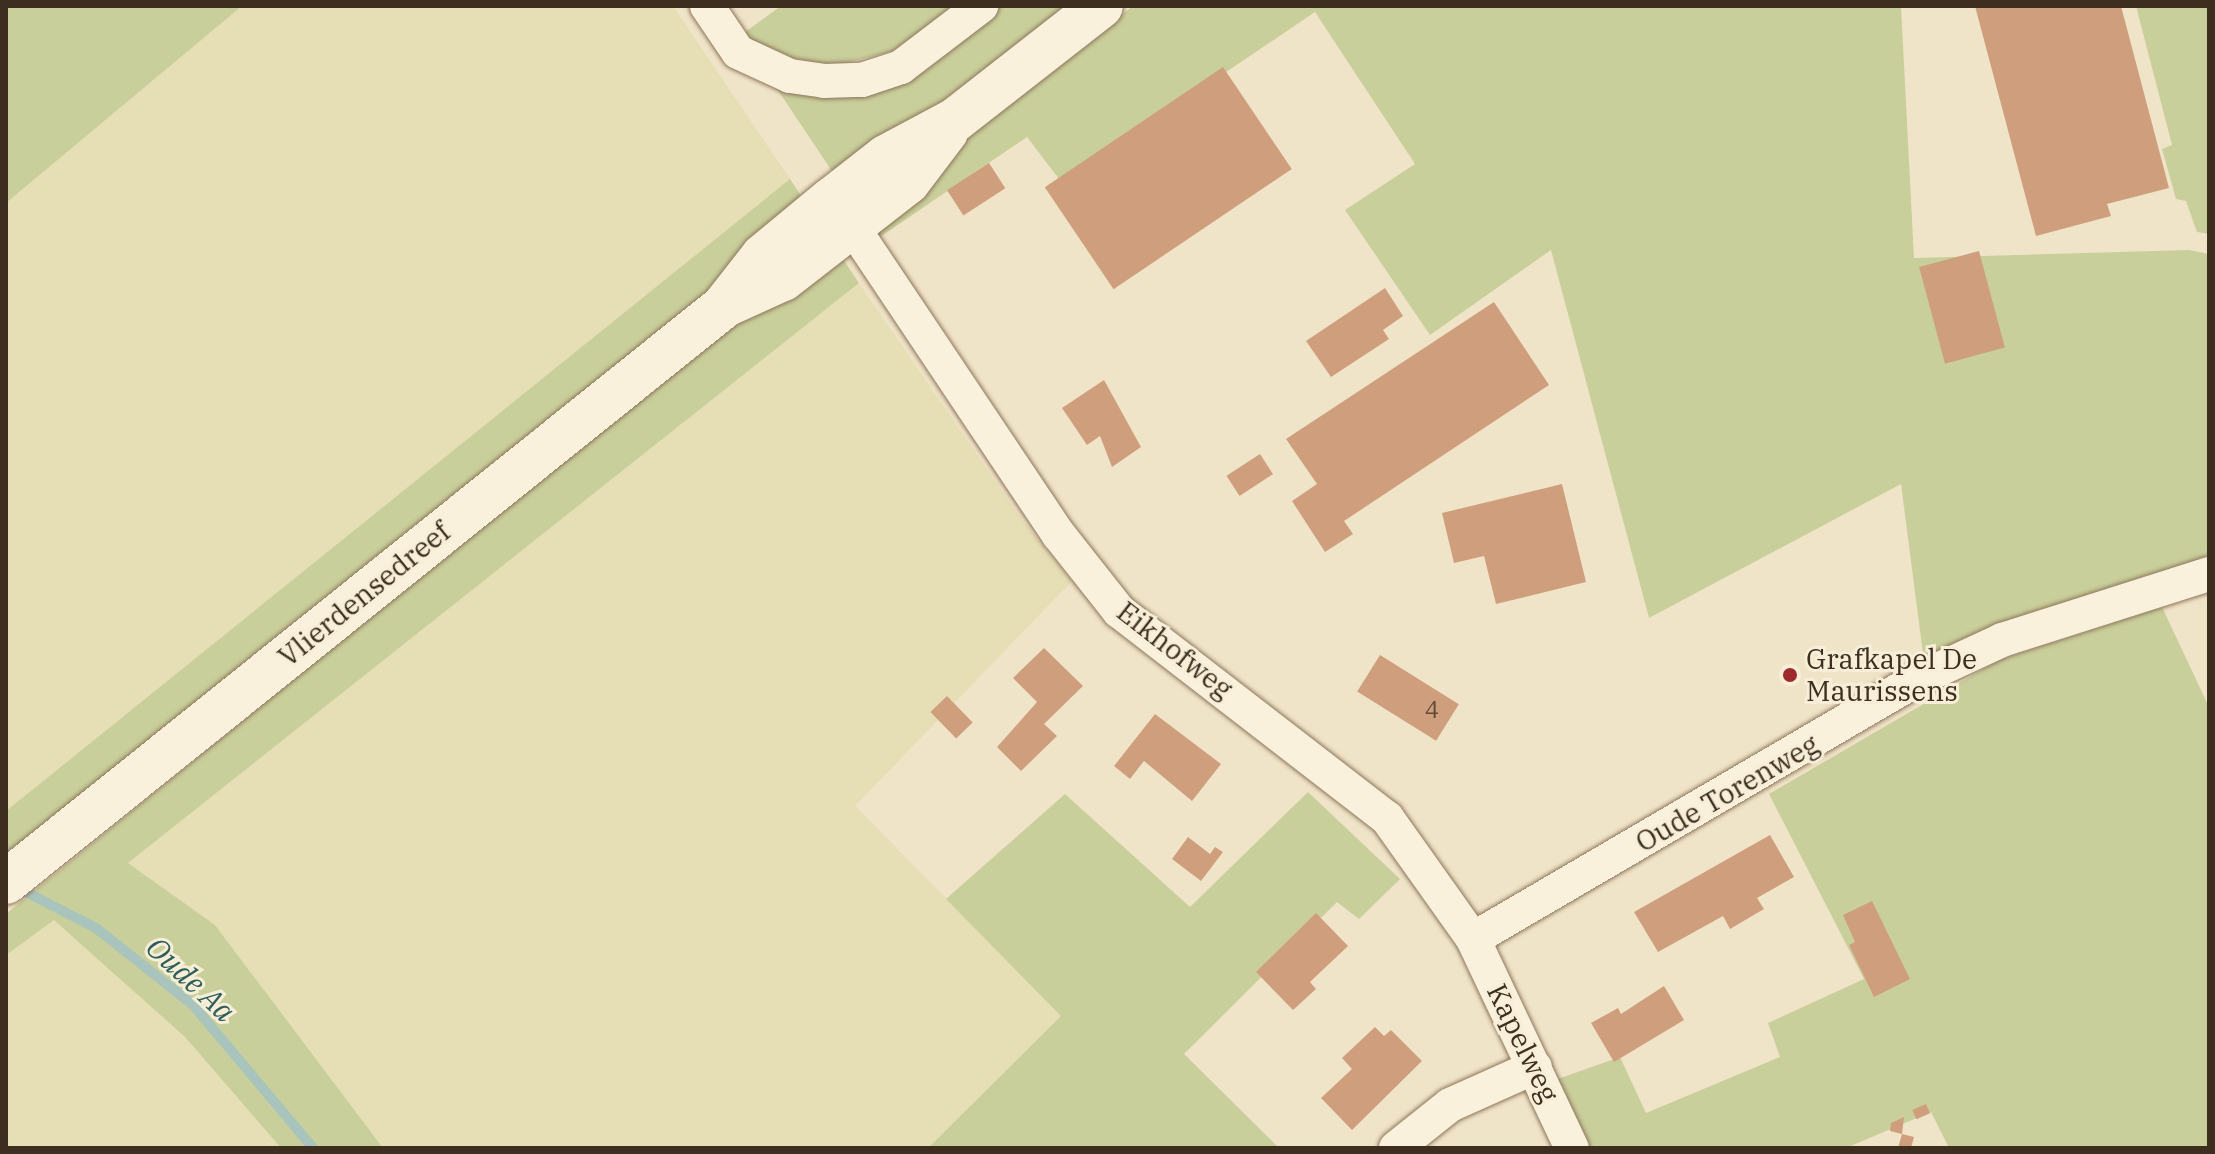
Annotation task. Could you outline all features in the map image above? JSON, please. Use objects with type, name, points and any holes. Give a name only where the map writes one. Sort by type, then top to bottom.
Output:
[{"type":"main road","name":"Vlierdensedreef","points":[[6,882],[723,307],[763,256],[832,199],[886,157],[955,120],[1101,6]]},
{"type":"street","points":[[707,6],[738,52],[790,76],[862,80],[901,67],[981,6]]},
{"type":"street","name":"Eikhofweg","points":[[864,244],[1059,535],[1119,611],[1387,818],[1473,939]]},
{"type":"street","name":"Oude Torenweg","points":[[1473,939],[1916,680],[2002,640],[2209,574]]},
{"type":"street","name":"Kapelweg","points":[[1473,939],[1572,1148]]},
{"type":"street","points":[[1396,1148],[1450,1105],[1535,1067]]},
{"type":"shaded area","points":[[242,6],[673,6],[790,179],[6,811],[6,203]]},
{"type":"shaded area","points":[[859,283],[1019,516],[1072,581],[855,806],[1062,1016],[928,1148],[383,1148],[215,925],[128,863]]},
{"type":"shaded area","points":[[54,919],[185,1037],[281,1148],[6,1148],[6,955]]},
{"type":"green space","points":[[6,6],[242,6],[6,203]]},
{"type":"green space","points":[[781,6],[958,6],[893,51],[834,66],[776,55],[741,35]]},
{"type":"green space","points":[[995,6],[1071,6],[838,180],[767,74],[827,89]]},
{"type":"green space","points":[[1133,6],[1901,6],[1914,258],[2189,250],[2209,254],[2209,559],[1925,669],[1901,484],[1649,618],[1551,250],[1430,335],[1345,210],[1415,164],[1315,12],[1062,183],[1027,137],[877,239],[869,226],[993,113]]},
{"type":"green space","points":[[2136,6],[2209,6],[2209,234],[2197,232],[2186,201],[2176,199],[2162,149],[2172,145]]},
{"type":"green space","points":[[790,179],[807,205],[718,290],[6,858],[6,811]]},
{"type":"green space","points":[[837,250],[859,283],[128,863],[215,925],[383,1148],[281,1148],[185,1037],[54,920],[6,955],[6,914],[692,355]]},
{"type":"green space","points":[[2162,607],[2209,707],[2209,1148],[1949,1148],[1931,1112],[1846,1148],[1586,1148],[1552,1081],[1620,1057],[1646,1113],[1780,1057],[1768,1023],[1864,979],[1769,794],[1999,660]]},
{"type":"green space","points":[[1308,792],[1400,879],[1359,919],[1337,902],[1184,1054],[1279,1148],[928,1148],[1061,1016],[946,899],[1065,794],[1190,907]]},
{"type":"building","points":[[1975,6],[2121,6],[2169,188],[2107,204],[2111,216],[2036,236]]},
{"type":"building","points":[[1223,67],[1292,169],[1114,289],[1045,187]]},
{"type":"building","points":[[989,163],[1005,188],[963,215],[947,190]]},
{"type":"building","points":[[1979,251],[2005,348],[1945,364],[1919,267]]},
{"type":"building","points":[[1385,288],[1403,316],[1383,330],[1389,339],[1331,377],[1306,341]]},
{"type":"building","points":[[1494,302],[1549,385],[1344,521],[1353,534],[1325,552],[1292,501],[1317,484],[1286,439]]},
{"type":"building","points":[[1104,380],[1141,447],[1112,467],[1100,436],[1087,445],[1062,408]]},
{"type":"building","points":[[1260,454],[1273,474],[1240,496],[1226,476]]},
{"type":"building","points":[[1562,484],[1586,582],[1496,604],[1484,556],[1454,563],[1442,513]]},
{"type":"building","points":[[1044,648],[1083,686],[1044,724],[1057,736],[1021,771],[997,747],[1037,702],[1013,678]]},
{"type":"building","points":[[1380,655],[1459,704],[1436,741],[1357,691]]},
{"type":"building","points":[[947,696],[973,723],[956,739],[930,712]]},
{"type":"building","points":[[1155,714],[1221,764],[1192,801],[1144,761],[1130,779],[1114,766]]},
{"type":"building","points":[[1770,835],[1794,877],[1757,898],[1764,909],[1730,929],[1723,916],[1658,952],[1634,912]]},
{"type":"building","points":[[1188,837],[1210,854],[1215,847],[1223,852],[1201,881],[1172,859]]},
{"type":"building","points":[[1872,901],[1910,979],[1874,997],[1849,945],[1855,942],[1843,915]]},
{"type":"building","points":[[1316,913],[1348,946],[1310,982],[1316,989],[1293,1010],[1256,972]]},
{"type":"building","points":[[1664,986],[1684,1020],[1614,1062],[1591,1023],[1618,1008],[1621,1014]]},
{"type":"building","points":[[1375,1027],[1384,1036],[1391,1030],[1422,1061],[1352,1130],[1321,1098],[1352,1069],[1342,1058]]},
{"type":"building","points":[[1926,1104],[1930,1113],[1916,1119],[1912,1110]]},
{"type":"building","points":[[1904,1117],[1902,1134],[1890,1131],[1891,1123]]},
{"type":"building","points":[[1902,1134],[1914,1137],[1911,1148],[1898,1148]]},
{"type":"waterway","name":"Oude Aa","points":[[18,888],[96,928],[193,1005],[313,1148]]},
{"type":"place","name":"Grafkapel De Maurissens","points":[[1790,675]]}]
